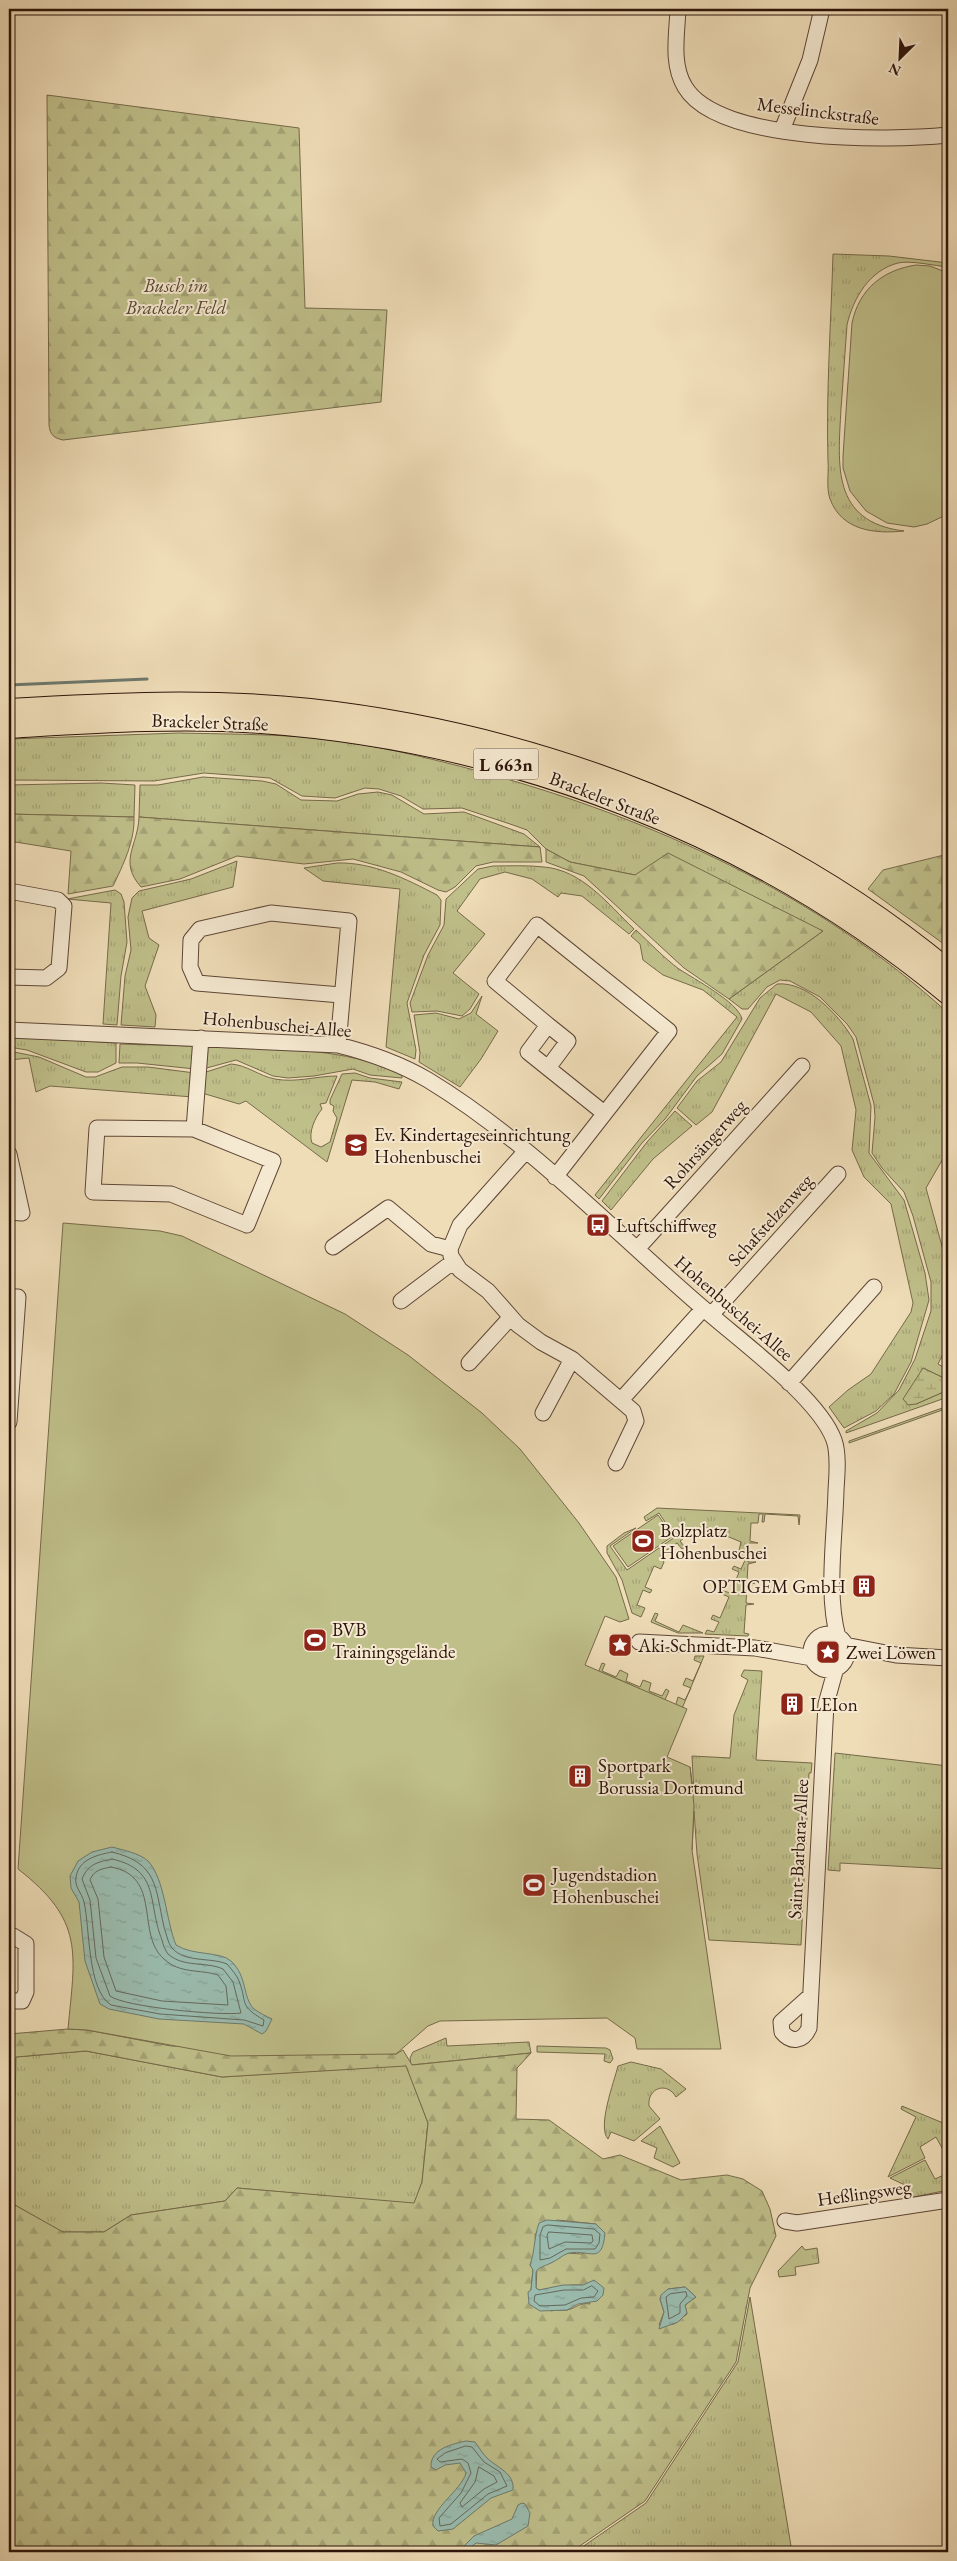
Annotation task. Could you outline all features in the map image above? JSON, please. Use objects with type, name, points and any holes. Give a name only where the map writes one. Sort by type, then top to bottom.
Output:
[{"type":"highway","name":"Brackeler Straße","points":[[9,710],[185,703],[292,708],[410,724],[518,750],[604,778],[679,808],[746,840],[820,882],[875,917],[948,971]]},
{"type":"highway","name":"Brackeler Straße","points":[[9,727],[135,720],[258,722],[314,727],[406,740],[512,766],[571,784],[656,817],[768,871],[865,931],[948,993]]},
{"type":"street","name":"Messelinckstraße","points":[[678,9],[676,60],[679,75],[694,99],[718,113],[782,130],[862,139],[948,135]]},
{"type":"street","points":[[782,130],[810,60],[822,9]]},
{"type":"street","points":[[9,891],[58,900],[64,906],[59,968],[46,978],[9,977]]},
{"type":"street","points":[[338,1045],[348,920],[270,913],[200,929],[191,940],[190,968],[197,983],[341,995]]},
{"type":"street","points":[[548,1068],[568,1041],[495,981],[537,925],[670,1031],[555,1177]]},
{"type":"street","points":[[548,1025],[528,1052],[604,1113]]},
{"type":"street","name":"Hohenbuschei-Allee","points":[[9,1030],[338,1045],[376,1055],[413,1072],[476,1114],[525,1152],[638,1248],[707,1312],[789,1383],[820,1415],[835,1442],[837,1475],[832,1604],[842,1641],[840,1665]]},
{"type":"street","points":[[194,1129],[201,1038]]},
{"type":"street","name":"Rohrsängerweg","points":[[638,1248],[802,1066]]},
{"type":"street","points":[[97,1128],[194,1129],[273,1161],[247,1225],[171,1194],[93,1192],[97,1128]]},
{"type":"street","points":[[525,1152],[460,1225],[450,1249],[454,1264],[466,1276],[488,1291],[510,1318],[541,1342],[572,1359],[633,1411],[636,1421],[616,1463]]},
{"type":"street","points":[[9,1154],[22,1213],[9,1212]]},
{"type":"street","name":"Schafstelzenweg","points":[[621,1400],[838,1174]]},
{"type":"street","points":[[332,1247],[388,1208],[431,1244],[450,1249]]},
{"type":"street","points":[[401,1301],[446,1267],[454,1264]]},
{"type":"street","points":[[789,1383],[874,1287]]},
{"type":"street","points":[[9,1297],[18,1296],[9,1422]]},
{"type":"street","points":[[469,1363],[510,1318]]},
{"type":"street","points":[[543,1412],[572,1359]]},
{"type":"street","name":"Hohenbuschei-Allee","points":[[816,1651],[827,1610],[832,1604]]},
{"type":"street","points":[[639,1642],[816,1651],[833,1635],[842,1641],[896,1655],[948,1658]]},
{"type":"street","points":[[816,1651],[827,1670],[840,1665],[889,1658],[896,1655]]},
{"type":"street","name":"Saint-Barbara-Allee","points":[[809,1997],[826,1704],[816,1651]]},
{"type":"street","name":"Saint-Barbara-Allee","points":[[826,1704],[840,1665]]},
{"type":"street","points":[[9,1936],[13,1936],[26,1944],[26,1992],[22,2001],[9,2001]]},
{"type":"street","name":"Heßlingsweg","points":[[785,2221],[797,2223],[920,2206],[948,2200]]},
{"type":"green space","name":"Busch im Brackeler Feld","points":[[47,95],[299,128],[305,308],[387,310],[381,402],[63,440],[53,436],[49,425]]},
{"type":"green space","points":[[833,254],[889,256],[948,263],[948,267],[903,262],[879,272],[864,286],[858,295],[847,325],[839,450],[840,470],[844,488],[851,503],[863,516],[880,525],[904,531],[871,531],[851,524],[835,510],[830,499],[828,485],[828,409]]},
{"type":"green space","points":[[916,265],[930,266],[948,273],[948,514],[927,524],[914,527],[887,523],[866,511],[850,491],[843,468],[843,456],[852,323],[855,311],[860,300],[874,283],[893,271]]},
{"type":"green space","points":[[179,733],[305,737],[372,746],[482,772],[608,812],[730,865],[788,897],[844,932],[898,970],[948,1013],[948,1150],[926,1188],[948,1268],[948,1344],[938,1364],[948,1370],[948,1380],[923,1368],[916,1404],[948,1390],[948,1397],[846,1433],[846,1431],[877,1413],[899,1390],[915,1359],[931,1311],[931,1282],[913,1216],[904,1192],[882,1168],[872,1153],[875,1117],[874,1104],[856,1037],[847,1024],[820,997],[790,981],[780,980],[767,987],[748,1009],[742,1009],[729,999],[823,931],[635,875],[570,862],[546,849],[527,830],[462,808],[423,809],[401,796],[379,789],[365,788],[335,798],[302,796],[270,778],[204,773],[154,781],[9,780],[9,739]]},
{"type":"green space","points":[[203,777],[262,781],[276,784],[301,800],[337,801],[358,794],[378,792],[392,795],[424,814],[464,812],[524,834],[540,847],[139,817],[140,785],[158,785]]},
{"type":"green space","points":[[101,783],[135,785],[134,817],[9,814],[9,785]]},
{"type":"green space","points":[[9,814],[134,817],[133,835],[113,886],[68,894],[71,851],[9,841]]},
{"type":"green space","points":[[139,817],[540,847],[542,862],[493,862],[476,866],[455,887],[446,892],[401,872],[353,859],[304,864],[237,856],[180,879],[141,887],[134,878],[130,861]]},
{"type":"green space","points":[[546,849],[570,862],[635,875],[668,853],[823,931],[729,999],[684,968],[584,876],[546,862]]},
{"type":"green space","points":[[948,854],[948,947],[868,889],[883,870]]},
{"type":"green space","points":[[237,861],[233,887],[142,911],[149,938],[159,945],[145,986],[156,1015],[155,1027],[121,1025],[125,976],[131,950],[128,917],[132,898],[139,891],[191,879]]},
{"type":"green space","points":[[350,863],[376,868],[413,883],[437,895],[441,900],[440,925],[424,955],[407,1003],[416,1050],[415,1059],[386,1047],[400,889],[323,881],[304,868]]},
{"type":"green space","points":[[493,866],[544,867],[570,874],[594,890],[634,929],[629,934],[582,896],[561,893],[558,897],[532,879],[505,872],[480,879],[457,911],[485,934],[453,973],[479,994],[470,1009],[462,1016],[437,1011],[412,1012],[410,1003],[428,955],[444,925],[446,899],[478,869]]},
{"type":"green space","points":[[115,890],[121,894],[124,902],[127,942],[121,976],[117,1025],[103,1024],[111,903],[67,899]]},
{"type":"green space","points":[[636,930],[673,965],[733,1005],[742,1019],[722,1054],[697,1076],[665,1119],[642,1143],[599,1199],[595,1195],[737,1017],[703,990],[663,975],[643,960],[640,944],[631,936]]},
{"type":"green space","points":[[777,984],[800,988],[821,1001],[831,1010],[853,1039],[871,1106],[869,1153],[904,1200],[925,1273],[929,1300],[911,1362],[894,1394],[876,1411],[844,1428],[829,1407],[848,1390],[871,1374],[911,1312],[913,1303],[891,1204],[864,1177],[852,1150],[856,1110],[841,1046],[811,1012],[776,994],[712,1112],[696,1125],[677,1108],[697,1081],[721,1062],[760,998]]},
{"type":"green space","points":[[482,996],[476,1014],[498,1031],[481,1059],[460,1087],[419,1062],[420,1053],[414,1015],[436,1013],[459,1019],[471,1013]]},
{"type":"green space","points":[[9,1036],[116,1043],[116,1063],[98,1072],[86,1072],[27,1050],[9,1047]]},
{"type":"green space","points":[[120,1044],[193,1046],[195,1069],[119,1063]]},
{"type":"green space","points":[[207,1047],[307,1051],[347,1056],[402,1074],[402,1078],[370,1075],[353,1069],[314,1076],[288,1078],[273,1076],[236,1060],[203,1069]]},
{"type":"green space","points":[[9,1051],[39,1057],[86,1077],[95,1077],[122,1067],[148,1067],[195,1073],[193,1097],[50,1086],[36,1092],[29,1058],[9,1060]]},
{"type":"green space","points":[[231,1064],[242,1066],[269,1078],[283,1080],[337,1076],[326,1103],[320,1104],[322,1109],[317,1116],[312,1130],[312,1143],[321,1147],[330,1142],[337,1118],[333,1111],[334,1106],[330,1104],[330,1100],[342,1074],[355,1073],[370,1078],[402,1082],[399,1089],[375,1082],[352,1080],[327,1162],[246,1101],[239,1104],[202,1093],[203,1073]]},
{"type":"green space","points":[[675,1111],[692,1126],[653,1159],[611,1210],[602,1201],[647,1142]]},
{"type":"green space","name":"BVB Trainingsgelände","points":[[63,1223],[160,1231],[182,1236],[345,1314],[408,1355],[482,1413],[520,1449],[579,1523],[616,1577],[629,1619],[620,1622],[605,1616],[585,1665],[687,1709],[667,1757],[690,1767],[694,1805],[692,1850],[721,2049],[637,2049],[635,2038],[607,2018],[440,2021],[428,2026],[396,2054],[231,2056],[87,2030],[68,2029],[73,1979],[71,1940],[65,1922],[55,1905],[40,1888],[18,1869]]},
{"type":"green space","points":[[923,1368],[948,1380],[948,1390],[916,1404],[908,1405],[903,1399]]},
{"type":"green space","points":[[948,1406],[948,1408],[849,1443],[849,1441]]},
{"type":"green space","points":[[657,1508],[800,1515],[799,1525],[798,1516],[765,1514],[764,1522],[762,1522],[763,1514],[759,1514],[758,1523],[751,1523],[750,1541],[758,1543],[749,1543],[748,1562],[756,1562],[748,1564],[747,1582],[755,1583],[747,1585],[746,1603],[754,1604],[746,1605],[744,1633],[749,1634],[748,1636],[705,1634],[707,1630],[714,1632],[719,1622],[711,1619],[713,1615],[720,1618],[729,1597],[722,1594],[723,1591],[731,1593],[739,1572],[732,1569],[734,1566],[741,1569],[746,1558],[738,1555],[741,1542],[705,1527],[701,1535],[696,1529],[680,1541],[685,1547],[682,1549],[677,1543],[660,1555],[664,1562],[661,1569],[654,1566],[645,1587],[652,1590],[650,1593],[643,1590],[637,1605],[645,1608],[641,1617],[632,1613],[622,1580],[607,1553],[607,1546],[624,1533],[636,1528],[610,1546],[627,1570],[675,1537],[659,1513],[646,1521],[644,1517]]},
{"type":"green space","name":"Bolzplatz Hohenbuschei","points":[[658,1515],[673,1536],[628,1567],[613,1546]]},
{"type":"green space","points":[[655,1613],[658,1614],[655,1621],[679,1632],[683,1625],[703,1633],[678,1633],[651,1622]]},
{"type":"green space","points":[[824,1642],[832,1642],[838,1648],[838,1656],[832,1662],[824,1662],[818,1656],[818,1648]]},
{"type":"green space","points":[[695,1656],[704,1656],[691,1688],[683,1685],[686,1678],[693,1681],[701,1663],[694,1660]]},
{"type":"green space","points":[[602,1663],[605,1664],[602,1671],[616,1677],[620,1670],[628,1674],[626,1681],[640,1687],[643,1680],[651,1683],[649,1691],[662,1696],[666,1689],[669,1691],[662,1706],[641,1690],[626,1683],[602,1673],[596,1678]]},
{"type":"green space","points":[[744,1670],[762,1671],[756,1760],[812,1763],[811,1773],[809,1773],[801,1945],[709,1940],[697,1854],[694,1811],[692,1850],[690,1767],[694,1795],[692,1756],[730,1758],[734,1715],[748,1680],[741,1676]]},
{"type":"green space","points":[[688,1693],[660,1761],[678,1697],[685,1700]]},
{"type":"green space","points":[[835,1753],[948,1766],[948,1869],[840,1863],[840,1871],[828,1870]]},
{"type":"green space","points":[[68,2029],[87,2030],[171,2046],[396,2054],[403,2050],[412,2065],[531,2053],[517,2068],[516,2119],[549,2120],[603,2159],[620,2155],[681,2180],[727,2175],[743,2179],[762,2191],[770,2209],[776,2236],[750,2288],[736,2362],[645,2501],[571,2552],[9,2552],[9,2034]],"holes":[[[86,2051],[222,2077],[406,2066],[428,2123],[422,2182],[414,2203],[237,2188],[225,2201],[131,2215],[104,2232],[63,2232],[13,2204],[16,2057]],[[557,2220],[596,2224],[583,2254],[566,2253],[537,2268],[536,2288],[539,2290],[583,2285],[590,2304],[581,2304],[567,2310],[551,2311],[531,2290],[533,2269],[530,2265],[536,2250],[535,2234]],[[685,2287],[696,2297],[685,2305],[687,2314],[674,2324],[659,2325],[664,2312],[660,2299],[668,2289]]]},
{"type":"green space","points":[[446,2038],[447,2046],[529,2042],[531,2053],[411,2065],[410,2058],[413,2052]]},
{"type":"green space","points":[[537,2046],[606,2048],[610,2050],[613,2059],[610,2063],[604,2061],[605,2054],[537,2052]]},
{"type":"green space","points":[[86,2051],[222,2077],[406,2065],[428,2123],[422,2182],[414,2204],[237,2188],[225,2201],[131,2215],[104,2232],[62,2232],[13,2204],[15,2057]]},
{"type":"green space","points":[[631,2062],[661,2069],[686,2089],[676,2097],[668,2089],[663,2088],[654,2091],[649,2100],[649,2106],[660,2119],[634,2141],[611,2132],[608,2139],[604,2125],[605,2115],[618,2066]]},
{"type":"green space","points":[[902,2106],[948,2125],[948,2146],[942,2148],[936,2137],[920,2147],[925,2158],[888,2177],[916,2117],[901,2109]]},
{"type":"green space","points":[[660,2126],[680,2163],[673,2167],[654,2158],[657,2148],[641,2141]]},
{"type":"green space","points":[[925,2160],[935,2179],[944,2175],[948,2190],[914,2197],[907,2186],[890,2178]]},
{"type":"green space","points":[[802,2246],[805,2250],[817,2248],[819,2263],[795,2267],[796,2275],[779,2277],[778,2271]]},
{"type":"green space","points":[[750,2297],[791,2546],[751,2552],[575,2552],[646,2503],[738,2362]]},
{"type":"water","points":[[112,1847],[136,1854],[148,1861],[154,1869],[162,1889],[176,1945],[190,1951],[220,1956],[231,1961],[243,1980],[250,2004],[254,2009],[272,2019],[266,2031],[262,2034],[244,2024],[159,2019],[109,2009],[100,2004],[85,1961],[79,1902],[71,1888],[70,1876],[78,1861],[92,1852]]},
{"type":"water","points":[[547,2220],[596,2224],[605,2233],[601,2249],[598,2253],[569,2253],[538,2269],[536,2273],[536,2288],[539,2290],[563,2285],[583,2285],[594,2280],[604,2288],[603,2295],[597,2301],[578,2304],[567,2310],[540,2311],[529,2304],[528,2292],[531,2290],[533,2270],[530,2265],[536,2234],[539,2223]]},
{"type":"water","points":[[685,2287],[696,2297],[685,2305],[687,2313],[678,2322],[659,2329],[664,2312],[660,2299],[661,2295],[668,2289]]},
{"type":"water","points":[[466,2441],[475,2442],[487,2458],[508,2475],[513,2484],[513,2490],[491,2498],[453,2529],[438,2531],[433,2526],[436,2513],[463,2480],[466,2473],[460,2463],[445,2465],[436,2470],[431,2467],[432,2461],[434,2456],[443,2448]]},
{"type":"water","points":[[525,2504],[530,2513],[528,2526],[496,2545],[476,2543],[465,2552],[458,2552],[474,2536],[512,2519],[518,2505]]},
{"type":"waterway","points":[[9,685],[147,679]]},
{"type":"place","name":"Ev. Kindertageseinrichtung Hohenbuschei","points":[[356,1145]]},
{"type":"place","name":"Luftschiffweg","points":[[598,1225]]},
{"type":"place","name":"Bolzplatz Hohenbuschei","points":[[643,1541]]},
{"type":"place","name":"OPTIGEM GmbH","points":[[864,1586]]},
{"type":"place","name":"BVB Trainingsgelände","points":[[315,1640]]},
{"type":"place","name":"Aki-Schmidt-Platz","points":[[620,1645]]},
{"type":"place","name":"Zwei Löwen","points":[[828,1652]]},
{"type":"place","name":"LEIon","points":[[792,1704]]},
{"type":"place","name":"Sportpark Borussia Dortmund","points":[[580,1776]]},
{"type":"place","name":"Jugendstadion Hohenbuschei","points":[[534,1885]]}]
